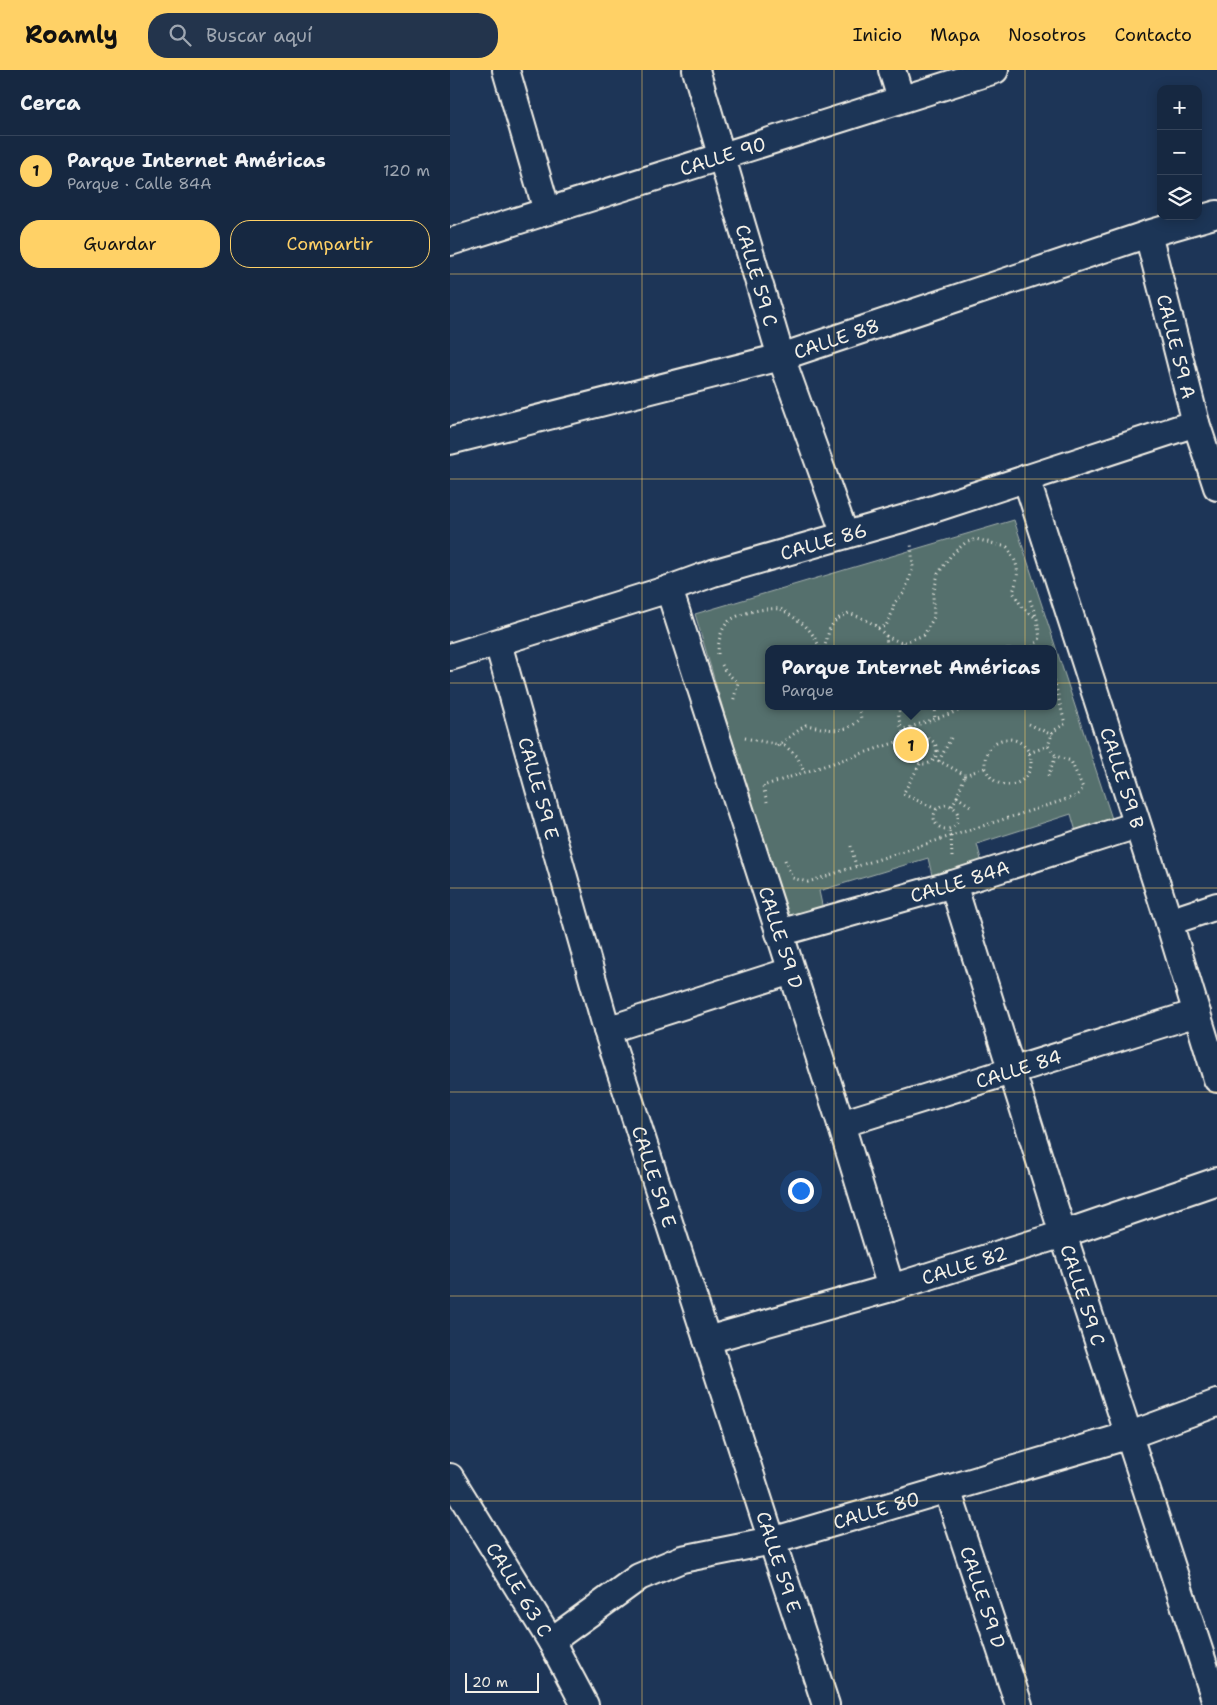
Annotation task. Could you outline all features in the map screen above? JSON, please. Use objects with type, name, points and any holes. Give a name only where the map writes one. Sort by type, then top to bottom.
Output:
[{"type":"street","points":[[506,70],[548,211]]},
{"type":"street","name":"CALLE 59 C","points":[[696,70],[781,358],[845,535]]},
{"type":"street","points":[[892,70],[901,100]]},
{"type":"street","name":"CALLE 90","points":[[450,242],[995,70]]},
{"type":"street","name":"CALLE 88","points":[[450,441],[781,358],[1148,234],[1217,214]]},
{"type":"street","name":"CALLE 59 A","points":[[1148,234],[1196,423],[1217,487]]},
{"type":"street","name":"CALLE 86","points":[[450,657],[712,573],[909,517],[1196,423]]},
{"type":"street","name":"CALLE 59 B","points":[[1026,478],[1169,922],[1217,1079]]},
{"type":"street","name":"CALLE 59 D","points":[[669,588],[891,1288]]},
{"type":"street","name":"CALLE 59 E","points":[[498,643],[607,1030],[826,1705]]},
{"type":"street","name":"CALLE 84A","points":[[779,933],[953,884],[1137,825]]},
{"type":"street","name":"CALLE 59 C","points":[[953,884],[1063,1234],[1217,1705]]},
{"type":"street","points":[[1169,922],[1217,906]]},
{"type":"street","points":[[607,1030],[791,971]]},
{"type":"street","name":"CALLE 84","points":[[840,1124],[1197,1013]]},
{"type":"street","name":"CALLE 82","points":[[707,1340],[891,1288],[1063,1234],[1217,1181]]},
{"type":"street","name":"CALLE 80","points":[[551,1641],[639,1577],[682,1559],[772,1541],[947,1490],[1130,1435],[1217,1403]]},
{"type":"street","name":"CALLE 63 C","points":[[450,1477],[551,1641],[585,1705]]},
{"type":"street","name":"CALLE 59 D","points":[[947,1490],[1019,1705]]},
{"type":"path","points":[[878,628],[886,626],[894,603],[904,592],[913,568],[909,517]]},
{"type":"path","points":[[826,645],[829,628],[839,617],[850,613],[872,622],[886,636],[902,643],[924,635],[934,617],[933,595],[938,574],[951,555],[965,543],[976,539],[1007,547],[1015,560],[1018,576],[1013,592],[1022,607],[1036,618]]},
{"type":"path","points":[[1030,600],[1040,638],[1034,645]]},
{"type":"path","points":[[734,710],[733,701],[738,683],[725,671],[718,654],[718,643],[728,622],[738,616],[762,609],[782,609],[800,620],[813,632],[818,645]]},
{"type":"path","points":[[886,636],[886,645]]},
{"type":"path","points":[[1029,753],[1048,746],[1053,731],[1065,724],[1057,691]]},
{"type":"path","points":[[777,746],[806,725],[827,730],[843,730],[855,726],[861,718],[859,710]]},
{"type":"path","points":[[768,810],[763,786],[906,739],[899,720],[899,710]]},
{"type":"path","points":[[934,710],[935,719]]},
{"type":"path","points":[[902,730],[961,710]]},
{"type":"path","points":[[1029,724],[1052,735]]},
{"type":"path","points":[[911,727],[914,742],[911,755],[920,764],[929,764],[938,760],[951,738]]},
{"type":"path","points":[[740,738],[785,746],[797,756],[804,772]]},
{"type":"path","points":[[914,742],[925,738],[933,741],[938,749],[938,760]]},
{"type":"path","points":[[1011,739],[1019,742],[1029,753],[1031,761],[1027,776],[1014,785],[999,784],[988,775],[984,760],[990,747],[996,742],[1011,739]]},
{"type":"path","points":[[782,852],[792,878],[808,882],[1077,796],[1083,788],[1071,762],[1056,756],[1048,746]]},
{"type":"path","points":[[1048,776],[1056,756]]},
{"type":"path","points":[[938,760],[965,775],[985,768]]},
{"type":"path","points":[[920,764],[903,794],[936,809]]},
{"type":"path","points":[[952,806],[965,775]]},
{"type":"path","points":[[957,797],[972,806]]},
{"type":"path","points":[[943,805],[952,806],[957,811],[958,819],[955,826],[948,829],[940,828],[934,818],[936,809],[943,805]]},
{"type":"path","points":[[948,829],[951,836],[953,884]]},
{"type":"path","points":[[851,846],[856,866]]},
{"type":"green space","points":[[1014,520],[1055,645],[765,645],[765,710],[1057,710],[1057,651],[1115,828],[1079,842],[1071,814],[977,844],[983,867],[934,884],[928,858],[819,891],[824,914],[798,925],[783,912],[695,614]]},
{"type":"place","name":"Parque Internet Américas","points":[[911,745]]}]
